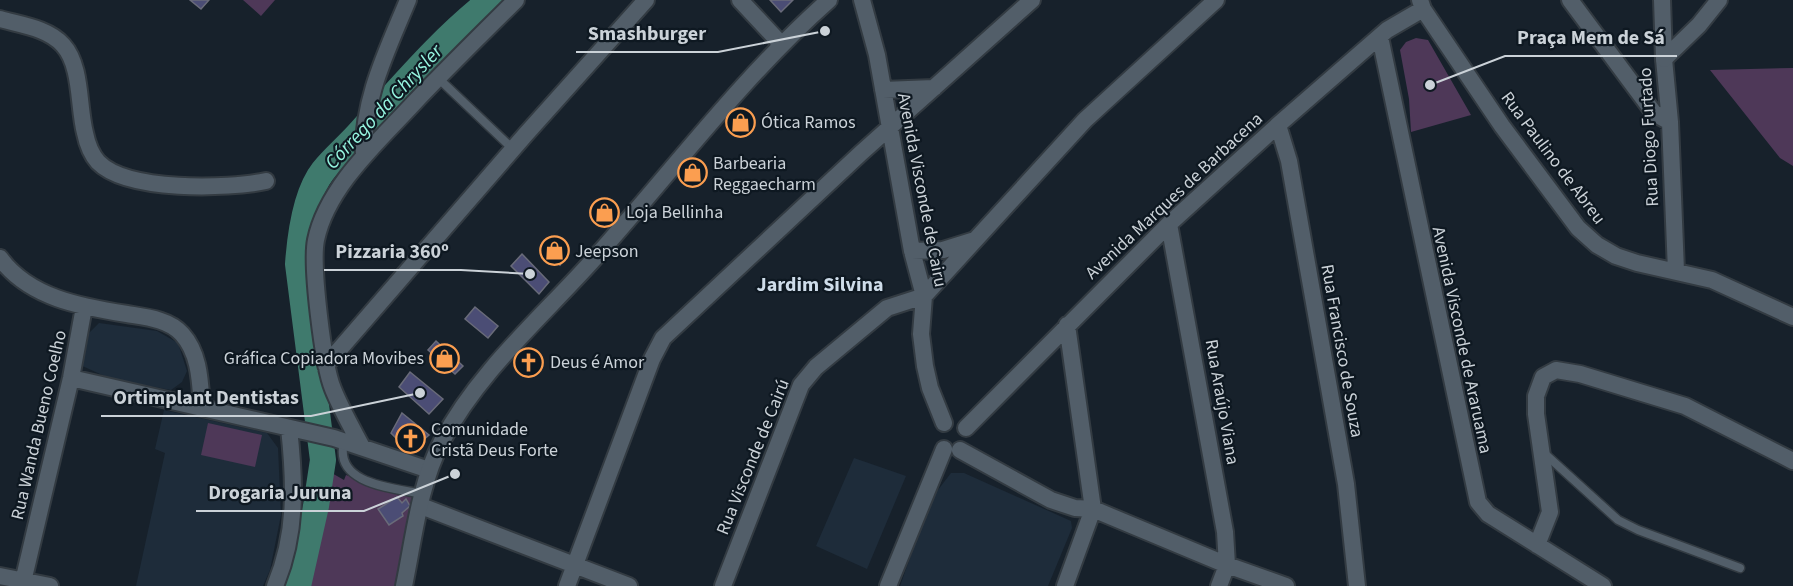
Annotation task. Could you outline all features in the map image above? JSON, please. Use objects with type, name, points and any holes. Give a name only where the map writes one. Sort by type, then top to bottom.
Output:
[{"type":"street","points":[[364,156],[363,139],[369,99],[408,0]]},
{"type":"street","points":[[362,447],[333,389],[326,365],[315,263],[316,241],[329,206],[364,156],[437,77],[516,0]]},
{"type":"street","points":[[326,365],[646,0]]},
{"type":"street","points":[[740,0],[781,44]]},
{"type":"street","points":[[404,586],[429,470],[442,441],[458,415],[499,362],[595,258],[781,44],[829,0]]},
{"type":"street","name":"Avenida Visconde de Cairu","points":[[862,0],[883,90],[912,251],[924,296],[921,333],[925,366],[930,388],[944,423]]},
{"type":"street","points":[[567,586],[652,359],[663,338],[1032,0]]},
{"type":"street","points":[[924,296],[1085,120],[1216,0]]},
{"type":"street","points":[[1570,0],[1654,113],[1670,122]]},
{"type":"street","name":"Rua Diogo Furtado","points":[[1662,0],[1676,271]]},
{"type":"street","points":[[1664,59],[1699,25],[1719,0]]},
{"type":"street","name":"Avenida Marques de Barbacena","points":[[966,428],[1169,224],[1278,125],[1421,4]]},
{"type":"street","name":"Rua Paulino de Abreu","points":[[1421,4],[1502,126],[1578,228],[1596,245],[1616,256],[1736,289],[1793,317]]},
{"type":"street","points":[[0,19],[34,28],[53,37],[63,45],[74,69],[89,147],[97,161],[105,168],[142,180],[204,188],[242,186],[266,181]]},
{"type":"street","name":"Avenida Visconde de Araruama","points":[[1380,37],[1478,502],[1488,514],[1603,586]]},
{"type":"street","points":[[883,90],[934,88]]},
{"type":"street","name":"Rua Francisco de Souza","points":[[1278,125],[1289,161],[1346,484],[1357,586]]},
{"type":"street","name":"Rua Araújo Viana","points":[[1169,224],[1225,532],[1227,565],[1219,586]]},
{"type":"street","points":[[912,251],[943,250],[976,240]]},
{"type":"street","points":[[0,258],[19,278],[54,297],[84,307],[144,317],[172,325],[183,334],[199,368],[202,408]]},
{"type":"street","name":"Rua Visconde de Cairú","points":[[723,586],[801,385],[816,367],[887,308],[924,296]]},
{"type":"street","name":"Rua Wanda Bueno Coelho","points":[[22,583],[71,378],[84,307]]},
{"type":"street","points":[[1065,586],[1087,509],[1067,325]]},
{"type":"street","points":[[1537,545],[1550,512],[1536,396],[1543,377],[1556,370],[1580,374],[1685,406],[1793,461]]},
{"type":"street","points":[[71,378],[339,440],[429,470]]},
{"type":"street","points":[[888,586],[952,449],[967,442],[966,428],[958,421],[944,423],[937,434],[938,442],[952,449],[1033,490],[1060,495],[1087,509],[1286,586]]},
{"type":"street","points":[[275,586],[290,540],[293,518],[294,472],[290,428]]},
{"type":"street","points":[[422,500],[628,586]]},
{"type":"street","points":[[0,576],[22,583],[50,586]]},
{"type":"lane","points":[[437,77],[513,149]]},
{"type":"lane","points":[[339,440],[342,458],[353,474],[422,500]]},
{"type":"lane","points":[[1544,453],[1618,520],[1638,530],[1740,568]]},
{"type":"shaded area","points":[[243,0],[275,0],[261,16]]},
{"type":"shaded area","points":[[1416,38],[1428,40],[1471,115],[1411,132],[1409,99],[1400,50],[1406,42]]},
{"type":"shaded area","points":[[1793,68],[1793,166],[1780,158],[1710,70]]},
{"type":"shaded area","points":[[99,323],[157,331],[178,343],[187,371],[182,382],[171,390],[111,379],[78,364],[85,337]]},
{"type":"shaded area","points":[[164,410],[267,433],[278,448],[281,515],[270,570],[263,586],[136,586],[165,453],[155,449]]},
{"type":"shaded area","points":[[208,423],[262,435],[255,467],[201,455]]},
{"type":"shaded area","points":[[854,458],[906,476],[867,569],[816,546]]},
{"type":"shaded area","points":[[330,472],[344,480],[346,475],[417,498],[397,586],[301,586],[320,522]]},
{"type":"shaded area","points":[[951,473],[964,473],[1071,521],[1072,528],[1048,586],[900,586],[931,499]]},
{"type":"building","points":[[190,0],[209,0],[201,9]]},
{"type":"building","points":[[770,0],[793,0],[781,12]]},
{"type":"building","name":"Jeepson","points":[[550,237],[568,254],[560,265],[541,247]]},
{"type":"building","points":[[522,254],[549,282],[539,294],[511,266]]},
{"type":"building","points":[[475,307],[498,326],[488,338],[465,319]]},
{"type":"building","name":"Gráfica Copiadora Movibes","points":[[436,341],[463,366],[455,374],[428,350]]},
{"type":"building","points":[[410,372],[443,399],[429,414],[399,387]]},
{"type":"building","points":[[402,413],[429,435],[414,448],[408,450],[391,433]]},
{"type":"building","points":[[397,497],[402,503],[406,499],[410,506],[402,513],[403,516],[389,525],[378,509]]},
{"type":"waterway","name":"Córrego da Chrysler","points":[[298,586],[316,506],[323,460],[298,264],[302,228],[308,203],[317,180],[327,166],[439,46],[491,0]]},
{"type":"place","name":"Smashburger","points":[[825,31]]},
{"type":"place","name":"Praça Mem de Sá","points":[[1430,85]]},
{"type":"place","name":"Ótica Ramos","points":[[740,122]]},
{"type":"place","name":"Barbearia Reggaecharm","points":[[692,173]]},
{"type":"place","name":"Loja Bellinha","points":[[605,212]]},
{"type":"place","name":"Jeepson","points":[[554,251]]},
{"type":"place","name":"Pizzaria 360º","points":[[530,274]]},
{"type":"place","name":"Gráfica Copiadora Movibes","points":[[445,358]]},
{"type":"place","name":"Deus é Amor","points":[[529,362]]},
{"type":"place","name":"Ortimplant Dentistas","points":[[420,393]]},
{"type":"place","name":"Comunidade Cristã Deus Forte","points":[[410,439]]},
{"type":"place","name":"Drogaria Juruna","points":[[455,474]]},
{"type":"district","name":"Jardim Silvina","points":[[820,285]]}]
